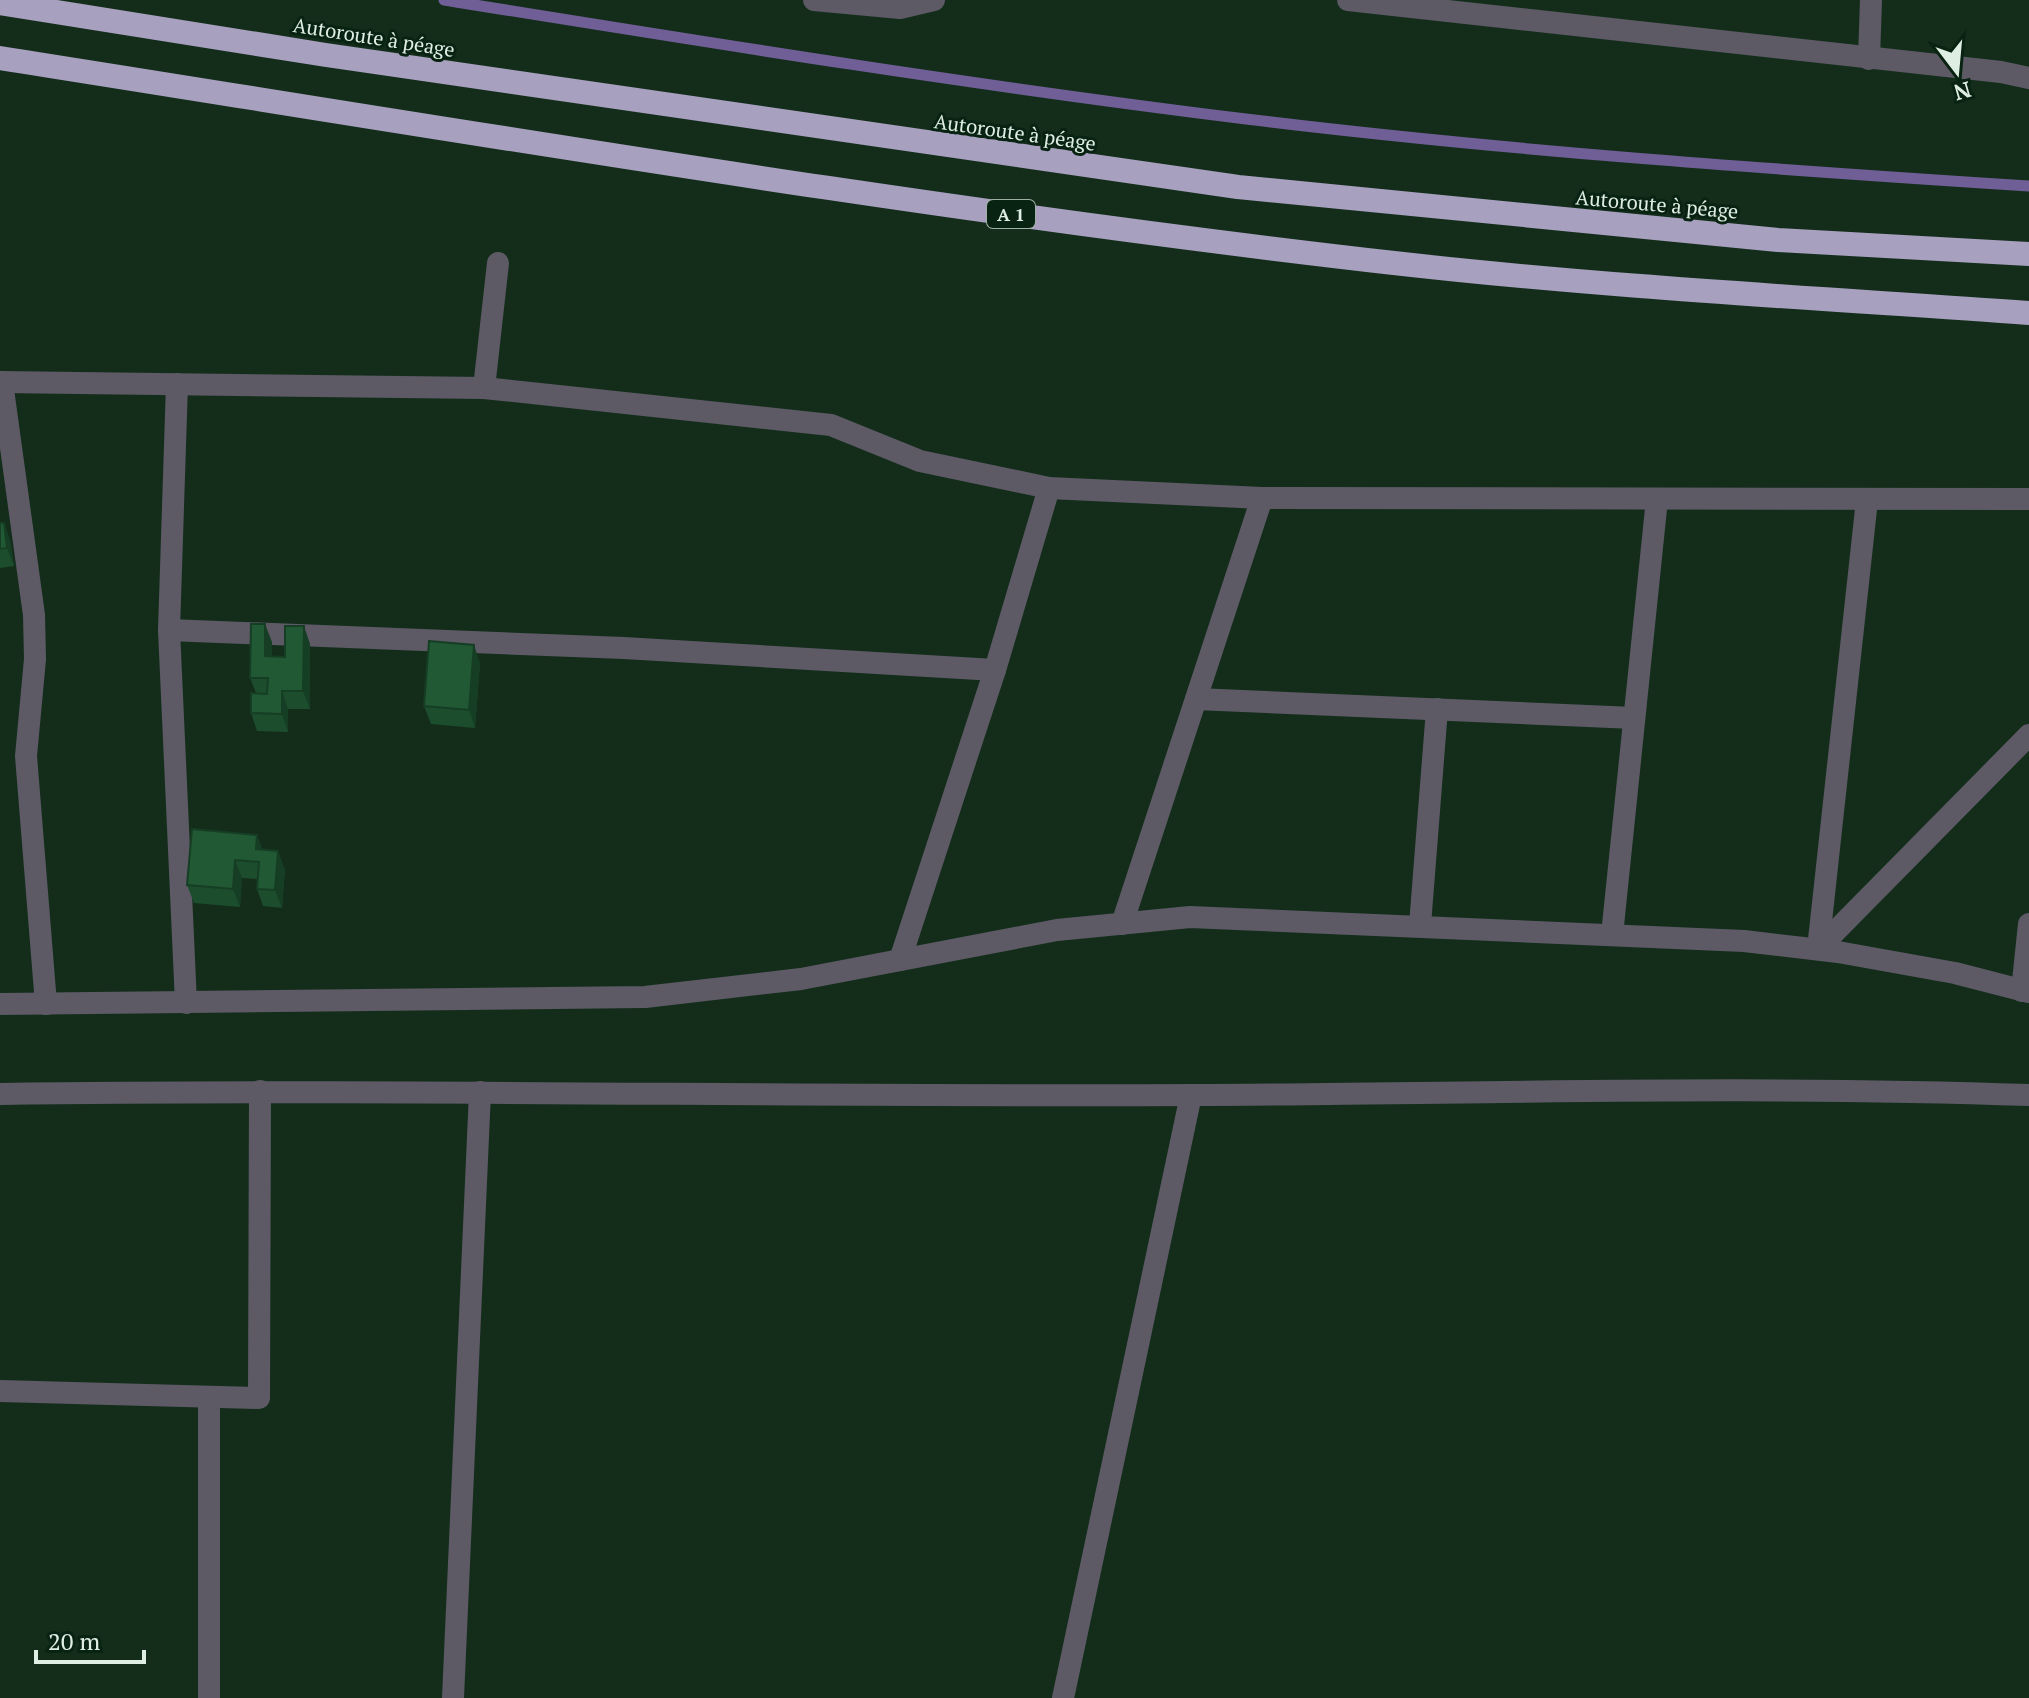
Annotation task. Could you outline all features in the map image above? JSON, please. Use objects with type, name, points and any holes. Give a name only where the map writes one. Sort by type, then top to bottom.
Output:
[{"type":"highway","name":"Autoroute à péage","points":[[0,3],[326,55],[1238,187],[1778,240],[2029,254]]},
{"type":"highway","name":"A 1","points":[[0,58],[632,158],[1102,228],[1398,263],[1632,285],[2029,313]]},
{"type":"street","points":[[814,0],[900,8],[934,0]]},
{"type":"street","points":[[1348,0],[2001,72],[2029,78]]},
{"type":"street","points":[[1869,59],[1871,0]]},
{"type":"street","points":[[484,388],[498,263]]},
{"type":"street","points":[[46,1004],[26,756],[35,659],[34,615],[1,382],[484,388],[831,425],[920,461],[1049,488],[1262,498],[2029,499]]},
{"type":"street","points":[[177,384],[169,630],[186,1003]]},
{"type":"street","points":[[900,960],[995,670],[1049,488]]},
{"type":"street","points":[[1122,924],[1262,498]]},
{"type":"street","points":[[1612,935],[1657,499]]},
{"type":"street","points":[[1818,949],[1867,500]]},
{"type":"street","points":[[169,630],[624,648],[995,670]]},
{"type":"street","points":[[1196,699],[1634,718]]},
{"type":"street","points":[[1420,925],[1437,709]]},
{"type":"street","points":[[1818,949],[2029,735]]},
{"type":"street","points":[[0,1004],[645,997],[801,979],[1057,930],[1190,917],[1744,941],[1818,949],[1955,973],[2025,991],[2029,924]]},
{"type":"street","points":[[0,1094],[260,1091],[1191,1095],[1853,1089],[2029,1095]]},
{"type":"street","points":[[0,1391],[259,1398],[260,1091]]},
{"type":"street","points":[[453,1698],[480,1092]]},
{"type":"street","points":[[1063,1698],[1191,1095]]},
{"type":"street","points":[[209,1397],[209,1698]]},
{"type":"building","points":[[0,523],[4,523],[7,548],[0,549]]},
{"type":"building","points":[[251,624],[265,624],[265,656],[285,657],[285,626],[304,626],[303,691],[282,691],[282,714],[251,713],[251,693],[267,694],[268,678],[250,678]]},
{"type":"building","points":[[429,641],[474,645],[469,710],[424,706]]},
{"type":"building","points":[[192,829],[257,835],[256,849],[278,851],[275,890],[257,889],[259,862],[235,860],[233,889],[187,885]]},
{"type":"waterway","points":[[444,0],[944,78],[1246,119],[1539,150],[2029,186]]}]
